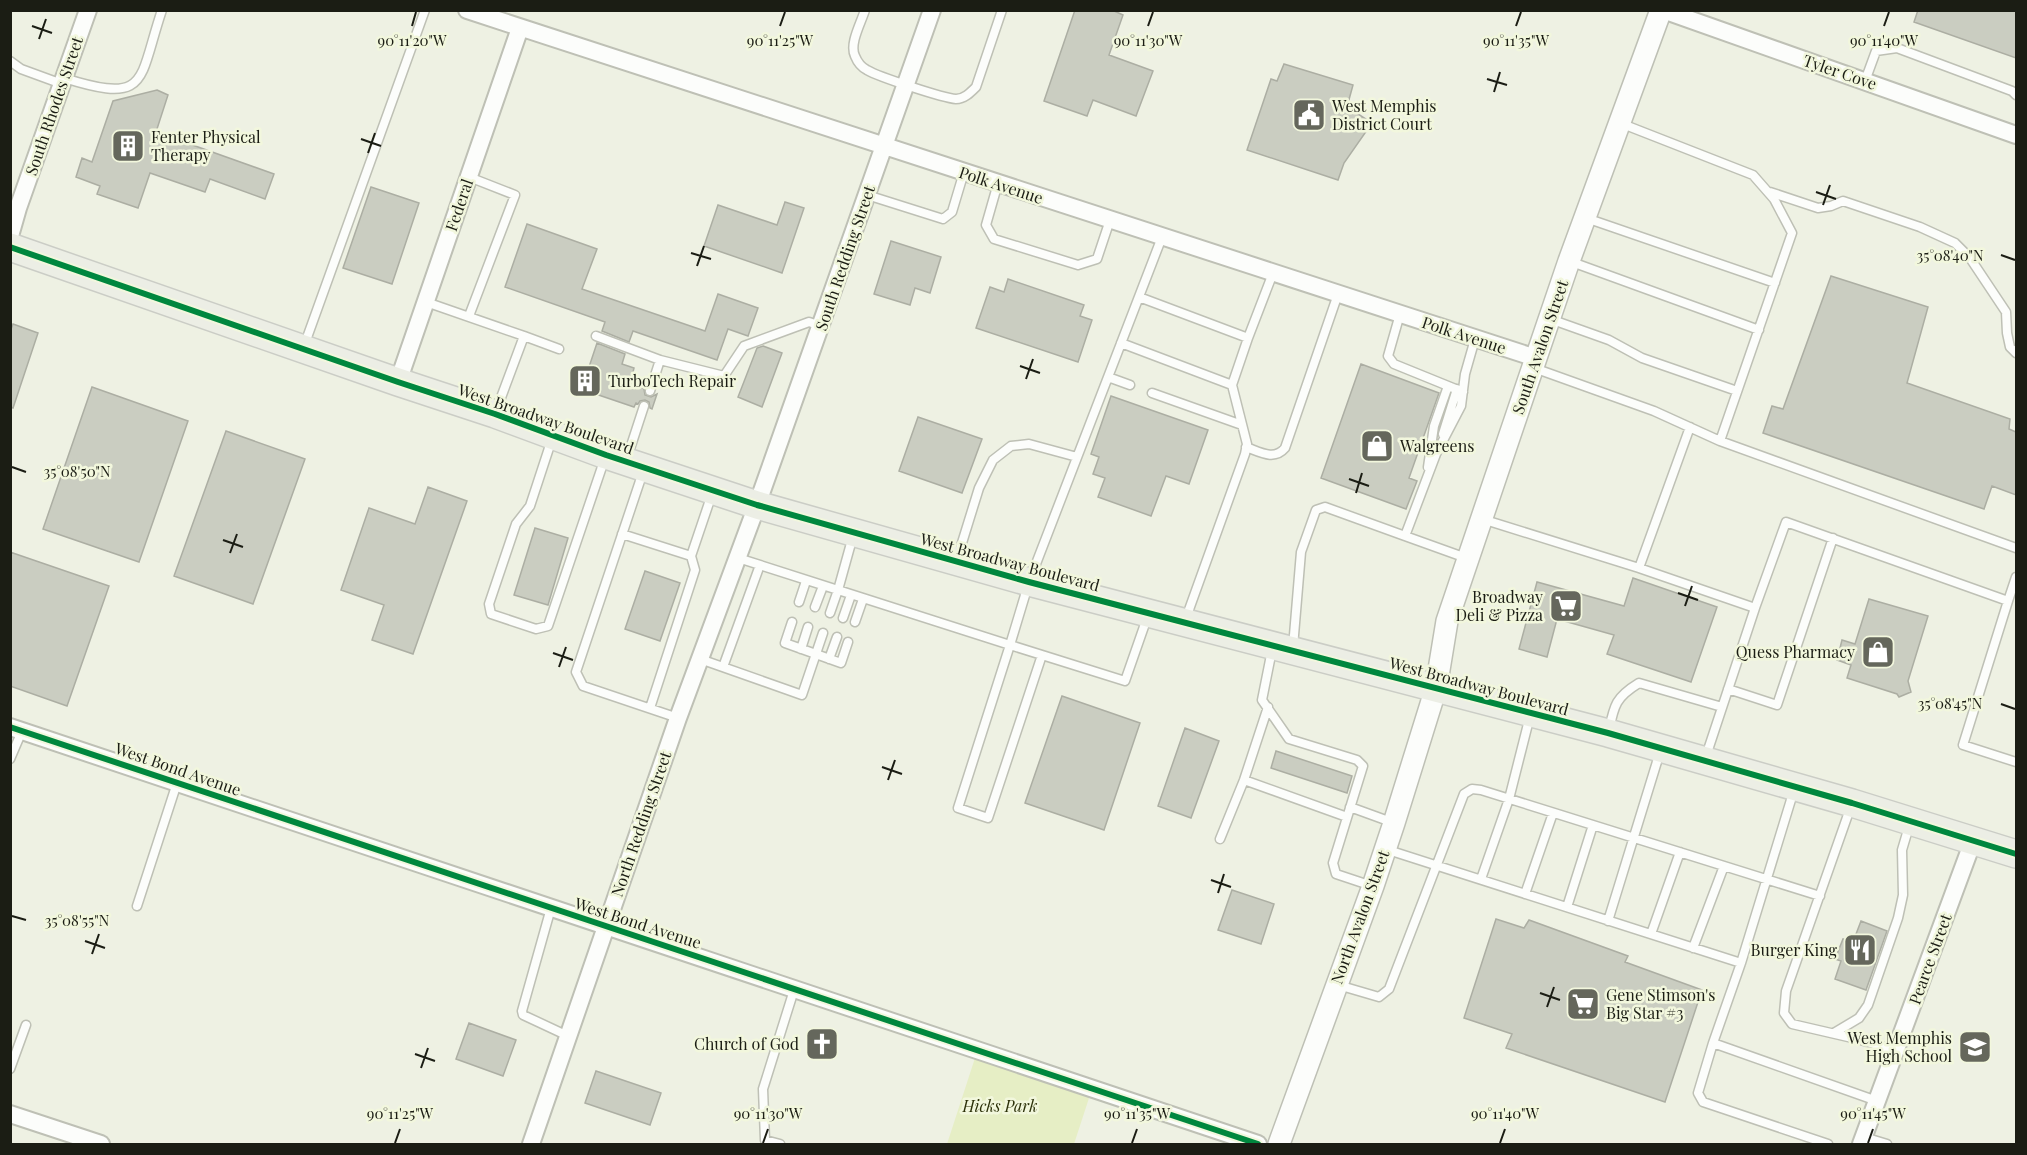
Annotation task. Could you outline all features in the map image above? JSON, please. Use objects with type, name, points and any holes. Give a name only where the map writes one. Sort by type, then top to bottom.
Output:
[{"type":"main road","name":"West Broadway Boulevard","points":[[10,247],[757,505],[1029,582],[1608,733],[1852,803],[2016,854]]},
{"type":"street","name":"South Rhodes Street","points":[[10,236],[88,10]]},
{"type":"street","name":"Polk Avenue","points":[[467,10],[1400,314],[1475,339],[1534,363]]},
{"type":"street","name":"South Redding Street","points":[[757,505],[932,10]]},
{"type":"street","name":"Tyler Cove","points":[[1662,10],[2016,133]]},
{"type":"street","name":"South Avalon Street","points":[[1436,688],[1448,621],[1534,363],[1619,123],[1662,10]]},
{"type":"street","name":"Federal","points":[[398,382],[520,28]]},
{"type":"street","name":"North Redding Street","points":[[531,1144],[678,717],[757,505]]},
{"type":"street","name":"North Avalon Street","points":[[1279,1144],[1373,886],[1436,688]]},
{"type":"street","name":"West Bond Avenue","points":[[16,729],[1258,1144]]},
{"type":"street","name":"Pearce Street","points":[[1863,1141],[1973,841]]},
{"type":"street","points":[[10,1114],[101,1144]]},
{"type":"lane","points":[[10,61],[21,69],[63,81],[117,90],[129,87],[142,75],[146,66],[162,10]]},
{"type":"lane","points":[[303,349],[425,10]]},
{"type":"lane","points":[[865,10],[854,42],[853,53],[866,70],[946,97],[959,99],[976,87],[1002,10]]},
{"type":"lane","points":[[1865,81],[1876,51],[1897,48],[2012,91],[2016,95]]},
{"type":"lane","points":[[1619,123],[1752,175],[1774,199],[1792,233],[1720,441]]},
{"type":"lane","points":[[867,195],[943,219],[952,212],[964,172]]},
{"type":"lane","points":[[469,177],[515,195],[470,316]]},
{"type":"lane","points":[[998,183],[986,225],[994,240],[1078,266],[1097,259],[1110,220]]},
{"type":"lane","points":[[1767,191],[1818,208],[1843,201],[1920,227],[1955,243],[1970,258],[2006,312],[2010,347],[2016,353]]},
{"type":"lane","points":[[1585,217],[1775,283]]},
{"type":"lane","points":[[1042,655],[988,818],[957,808],[1029,582],[1162,237]]},
{"type":"lane","points":[[1569,261],[1759,330]]},
{"type":"lane","points":[[1185,622],[1246,447],[1232,385],[1273,273]]},
{"type":"lane","points":[[1246,447],[1272,455],[1280,454],[1285,448],[1338,294]]},
{"type":"lane","points":[[1138,297],[1248,338]]},
{"type":"lane","points":[[426,302],[559,349]]},
{"type":"lane","points":[[1400,314],[1388,356],[1394,364],[1456,389]]},
{"type":"lane","points":[[1550,319],[1609,340],[1642,358],[1737,392]]},
{"type":"lane","points":[[596,336],[660,360],[724,376],[744,346],[809,322],[821,326]]},
{"type":"lane","points":[[495,414],[524,336]]},
{"type":"lane","points":[[1427,476],[1434,426],[1465,374],[1475,339]]},
{"type":"lane","points":[[1121,344],[1232,385]]},
{"type":"lane","points":[[650,391],[660,360]]},
{"type":"lane","points":[[1534,363],[1654,411],[1720,441],[2016,548]]},
{"type":"lane","points":[[1108,376],[1130,385]]},
{"type":"lane","points":[[1436,454],[1461,406],[1456,389]]},
{"type":"lane","points":[[1405,536],[1436,454],[1456,389]]},
{"type":"lane","points":[[1152,393],[1242,425]]},
{"type":"lane","points":[[554,436],[530,506],[516,524],[489,604],[491,614],[536,629],[548,626],[626,461],[644,406]]},
{"type":"lane","points":[[1639,568],[1690,427]]},
{"type":"lane","points":[[956,562],[979,488],[993,459],[1011,446],[1029,444],[1077,457]]},
{"type":"lane","points":[[626,461],[622,534],[576,672],[583,686],[678,717]]},
{"type":"lane","points":[[650,708],[695,570],[691,556],[713,490]]},
{"type":"lane","points":[[1373,886],[1336,874],[1333,863],[1363,765],[1357,760],[1289,738],[1263,700],[1283,649],[1301,552],[1316,510],[1325,507],[1470,559]]},
{"type":"lane","points":[[1482,519],[1639,568],[1755,608]]},
{"type":"lane","points":[[1704,761],[1786,522],[2008,601]]},
{"type":"lane","points":[[830,613],[854,532]]},
{"type":"lane","points":[[622,534],[691,556]]},
{"type":"lane","points":[[1728,689],[1777,705],[1833,538]]},
{"type":"lane","points":[[738,558],[1125,681],[1149,613]]},
{"type":"lane","points":[[723,667],[760,565]]},
{"type":"lane","points":[[2016,577],[1963,745],[2016,762]]},
{"type":"lane","points":[[799,602],[806,580]]},
{"type":"lane","points":[[815,607],[823,586]]},
{"type":"lane","points":[[843,618],[851,595]]},
{"type":"lane","points":[[855,622],[863,599]]},
{"type":"lane","points":[[792,622],[784,643],[816,655],[841,663],[848,642]]},
{"type":"lane","points":[[801,649],[808,627]]},
{"type":"lane","points":[[700,659],[802,694],[823,633]]},
{"type":"lane","points":[[829,659],[837,638]]},
{"type":"lane","points":[[1608,733],[1614,706],[1623,692],[1639,683],[1722,706]]},
{"type":"lane","points":[[1220,838],[1244,780],[1268,708]]},
{"type":"lane","points":[[1481,879],[1509,799],[1530,713]]},
{"type":"lane","points":[[10,759],[16,729]]},
{"type":"lane","points":[[1608,921],[1661,749]]},
{"type":"lane","points":[[1244,780],[1347,817]]},
{"type":"lane","points":[[137,906],[177,783]]},
{"type":"lane","points":[[1795,787],[1698,1093],[1703,1102],[1828,1144]]},
{"type":"lane","points":[[1336,984],[1379,998],[1389,989],[1464,794],[1472,789],[1820,896]]},
{"type":"lane","points":[[1852,803],[1786,991],[1784,1013],[1792,1024],[1834,1033],[1896,1051]]},
{"type":"lane","points":[[1350,807],[1394,823]]},
{"type":"lane","points":[[1525,894],[1553,813]]},
{"type":"lane","points":[[1834,1033],[1859,1018],[1868,1005],[1898,918],[1902,895],[1902,850],[1911,822]]},
{"type":"lane","points":[[1567,907],[1593,825]]},
{"type":"lane","points":[[1385,849],[1741,963]]},
{"type":"lane","points":[[1651,934],[1680,852]]},
{"type":"lane","points":[[1693,948],[1724,866]]},
{"type":"lane","points":[[551,908],[522,1011],[523,1015],[568,1036]]},
{"type":"lane","points":[[780,1144],[765,1140],[763,1089],[794,990]]},
{"type":"lane","points":[[10,1069],[26,1025]]},
{"type":"lane","points":[[1713,1043],[1877,1101]]},
{"type":"lane","points":[[1863,1141],[1887,1144]]},
{"type":"green space","name":"Hicks Park","points":[[975,1058],[1090,1095],[1074,1144],[947,1144]]},
{"type":"building","points":[[1075,10],[1112,10],[1123,15],[1109,55],[1153,71],[1136,116],[1093,100],[1087,116],[1044,101]]},
{"type":"building","points":[[1918,10],[2016,10],[2016,58],[1914,22]]},
{"type":"building","name":"West Memphis District Court","points":[[1284,64],[1353,85],[1347,107],[1372,123],[1344,163],[1338,180],[1247,150],[1271,79],[1277,81]]},
{"type":"building","points":[[157,90],[168,95],[156,132],[274,174],[265,199],[210,179],[205,192],[150,173],[138,208],[97,194],[100,186],[76,177],[82,158],[92,162],[113,101]]},
{"type":"building","points":[[371,187],[419,203],[392,284],[343,268]]},
{"type":"building","points":[[785,202],[804,208],[782,273],[704,246],[718,205],[777,225]]},
{"type":"building","points":[[527,224],[597,249],[582,289],[705,331],[718,294],[758,308],[748,336],[728,329],[717,360],[633,331],[629,342],[602,331],[605,322],[505,287]]},
{"type":"building","points":[[891,241],[941,257],[930,293],[915,288],[910,305],[874,294]]},
{"type":"building","points":[[1831,276],[1928,307],[1907,383],[2010,419],[2009,429],[2016,432],[2016,495],[1992,486],[1984,509],[1763,433],[1772,406],[1783,409]]},
{"type":"building","points":[[1008,279],[1084,305],[1080,316],[1092,320],[1078,362],[976,328],[990,287],[1004,292]]},
{"type":"building","points":[[13,324],[38,333],[13,408],[10,407],[10,332]]},
{"type":"building","points":[[597,343],[625,354],[622,364],[634,368],[632,376],[643,380],[641,387],[645,395],[651,397],[657,394],[652,409],[649,402],[645,400],[636,403],[634,407],[575,387],[582,368],[588,370]]},
{"type":"building","points":[[763,346],[782,353],[762,407],[738,397],[757,348]]},
{"type":"building","name":"Walgreens","points":[[1361,364],[1439,393],[1409,478],[1417,481],[1406,509],[1321,478]]},
{"type":"building","points":[[92,387],[188,421],[139,562],[43,529]]},
{"type":"building","points":[[1111,396],[1208,430],[1189,484],[1166,476],[1151,516],[1098,497],[1105,478],[1093,474],[1099,457],[1091,454]]},
{"type":"building","points":[[918,417],[982,439],[962,493],[899,471]]},
{"type":"building","points":[[226,431],[305,459],[253,604],[174,576]]},
{"type":"building","points":[[428,487],[467,501],[413,654],[372,640],[384,605],[341,590],[369,508],[415,524]]},
{"type":"building","points":[[535,528],[568,538],[548,605],[514,595]]},
{"type":"building","points":[[10,552],[109,586],[67,706],[10,686]]},
{"type":"building","points":[[645,571],[680,583],[660,641],[625,629]]},
{"type":"building","points":[[1633,578],[1717,607],[1691,682],[1607,654],[1614,635],[1557,619],[1547,657],[1519,649],[1537,582],[1624,606]]},
{"type":"building","name":"Quess Pharmacy","points":[[1869,599],[1928,616],[1908,681],[1911,692],[1899,697],[1897,694],[1847,678],[1851,665],[1837,660],[1842,640],[1855,644]]},
{"type":"building","points":[[1062,696],[1140,723],[1104,830],[1025,803]]},
{"type":"building","points":[[1185,728],[1219,741],[1191,818],[1158,806]]},
{"type":"building","points":[[1276,751],[1352,776],[1347,793],[1271,768]]},
{"type":"building","points":[[1232,890],[1274,904],[1261,944],[1218,930]]},
{"type":"building","name":"Gene Stimson's Big Star #3","points":[[1496,919],[1524,928],[1529,920],[1628,956],[1625,962],[1702,990],[1665,1102],[1506,1048],[1512,1034],[1464,1018]]},
{"type":"building","name":"Burger King","points":[[1861,921],[1887,931],[1866,990],[1835,979],[1841,961],[1835,959],[1843,939],[1853,942]]},
{"type":"building","points":[[469,1023],[516,1040],[503,1076],[456,1059]]},
{"type":"building","points":[[596,1071],[661,1093],[650,1125],[585,1103]]},
{"type":"cycle path","points":[[10,247],[495,414],[606,455],[757,505],[1029,582],[1608,733],[1852,803],[2016,854]]},
{"type":"cycle path","points":[[10,727],[1258,1144]]},
{"type":"place","name":"West Memphis District Court","points":[[1309,115]]},
{"type":"place","name":"Fenter Physical Therapy","points":[[128,146]]},
{"type":"place","name":"TurboTech Repair","points":[[585,381]]},
{"type":"place","name":"Walgreens","points":[[1377,446]]},
{"type":"place","name":"Broadway Deli & Pizza","points":[[1566,606]]},
{"type":"place","name":"Quess Pharmacy","points":[[1878,652]]},
{"type":"place","name":"Burger King","points":[[1860,950]]},
{"type":"place","name":"Gene Stimson's Big Star #3","points":[[1583,1004]]},
{"type":"place","name":"Church of God","points":[[822,1044]]},
{"type":"place","name":"West Memphis High School","points":[[1975,1047]]}]
